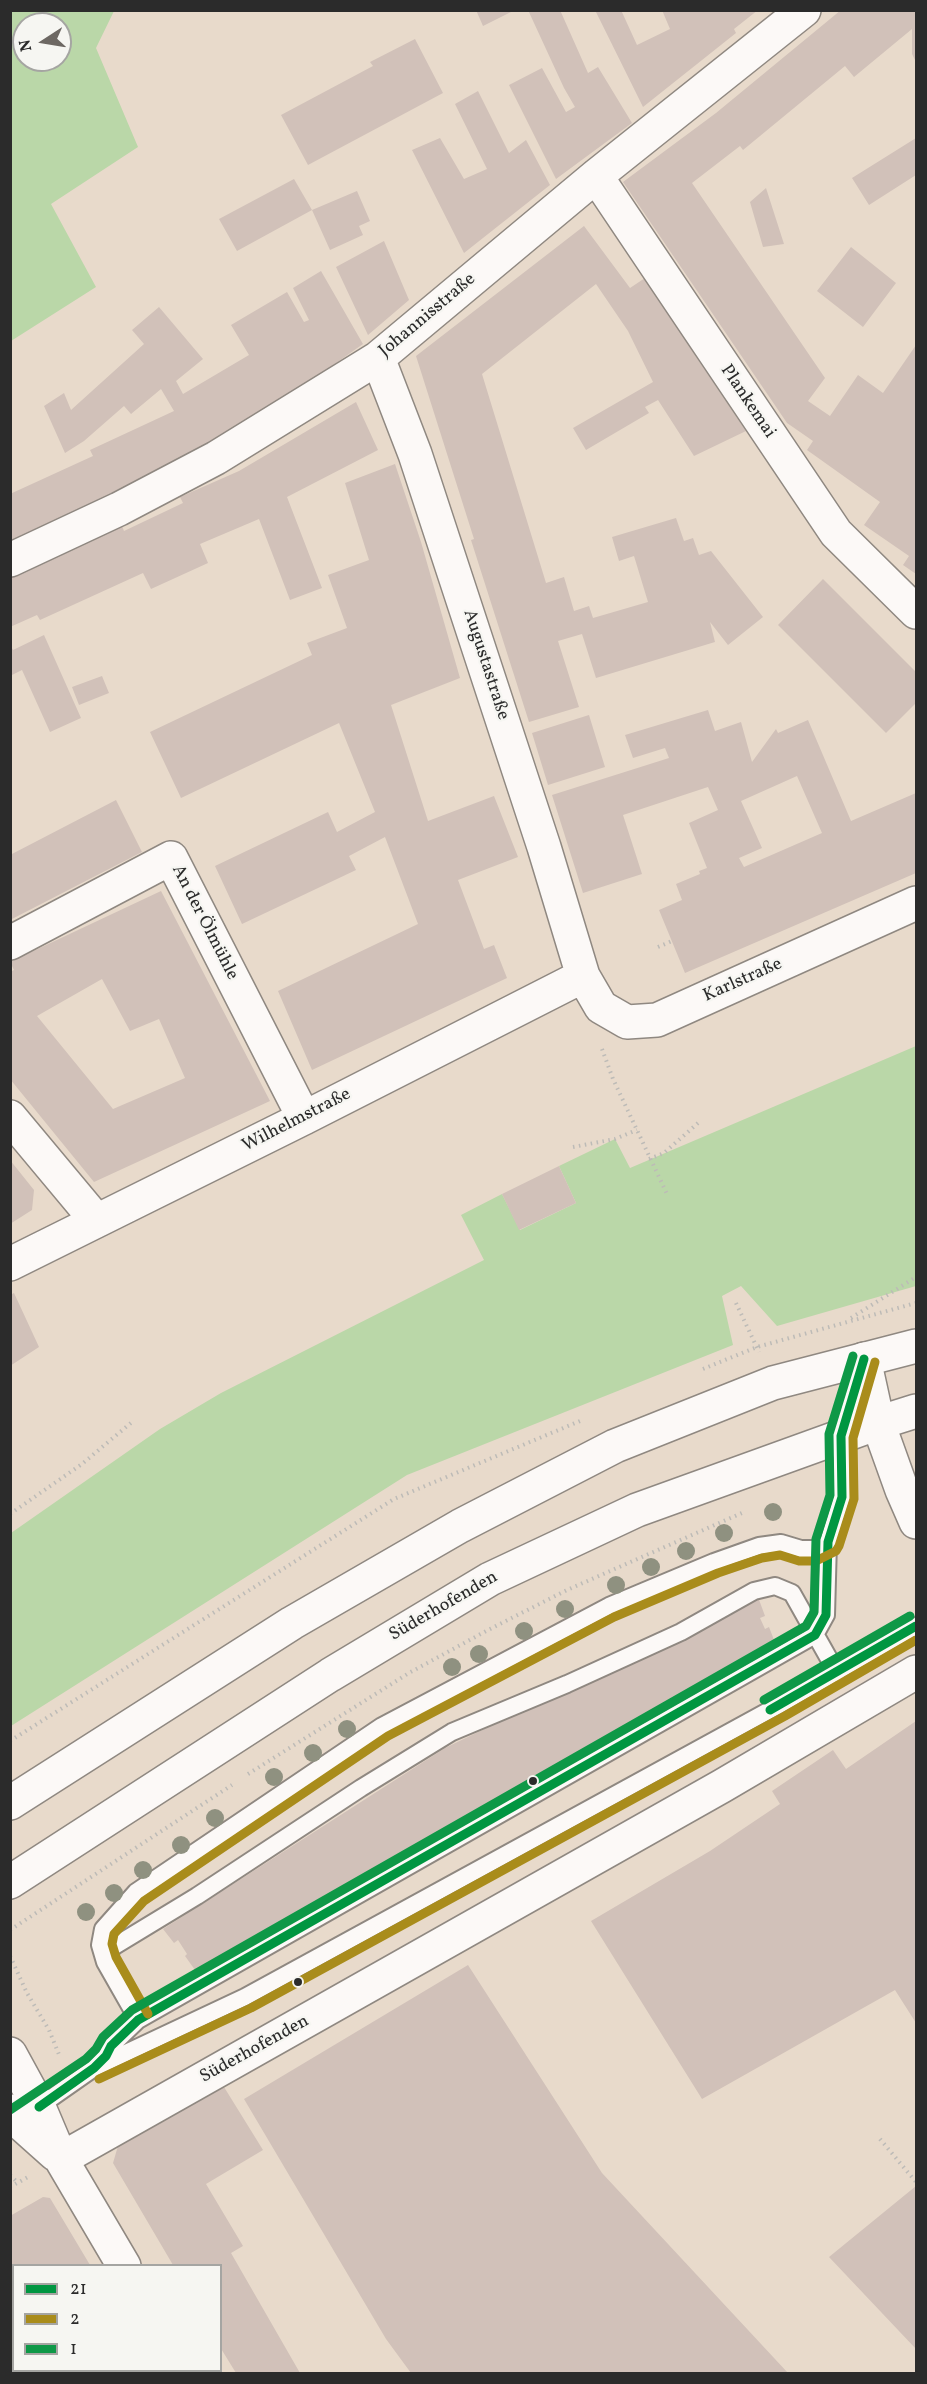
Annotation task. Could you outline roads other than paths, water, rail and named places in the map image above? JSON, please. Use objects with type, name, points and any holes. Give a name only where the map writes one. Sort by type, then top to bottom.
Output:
[{"type":"street","name":"Johannisstraße","points":[[10,560],[119,509],[216,458],[378,358],[596,176],[804,10]]},
{"type":"street","name":"Plankemai","points":[[596,176],[836,533],[916,612]]},
{"type":"street","name":"Augustastraße","points":[[378,358],[423,476],[541,837],[583,976]]},
{"type":"street","name":"An der Ölmühle","points":[[10,943],[171,858],[304,1118]]},
{"type":"street","name":"Karlstraße","points":[[583,976],[601,1007],[627,1022],[657,1020],[916,903]]},
{"type":"street","name":"Wilhelmstraße","points":[[10,1264],[583,976]]},
{"type":"street","points":[[10,1117],[96,1220]]},
{"type":"street","points":[[10,1803],[292,1623],[460,1526],[615,1446],[773,1383],[916,1346]]},
{"type":"street","points":[[864,1359],[878,1423],[910,1512],[916,1522]]},
{"type":"street","name":"Süderhofenden","points":[[10,1882],[330,1675],[490,1579],[637,1509],[916,1411]]},
{"type":"street","name":"Süderhofenden","points":[[61,2159],[703,1797],[916,1672]]},
{"type":"street","points":[[10,2054],[20,2116],[61,2159],[123,2264]]},
{"type":"lane","points":[[94,2068],[106,2056],[111,2046],[138,2020],[815,1635],[826,1615],[828,1542],[842,1497],[841,1436],[864,1359]]},
{"type":"lane","points":[[138,2020],[105,1962],[100,1945],[103,1929],[136,1892],[382,1726],[609,1606],[714,1562],[759,1546],[781,1543],[801,1549],[815,1549],[828,1542]]},
{"type":"lane","points":[[105,1962],[113,1947],[197,1896],[361,1788],[452,1732],[567,1684],[681,1632],[754,1591],[775,1586],[792,1593],[837,1673]]},
{"type":"lane","points":[[20,2116],[94,2068],[265,1986],[837,1673],[916,1626]]}]
